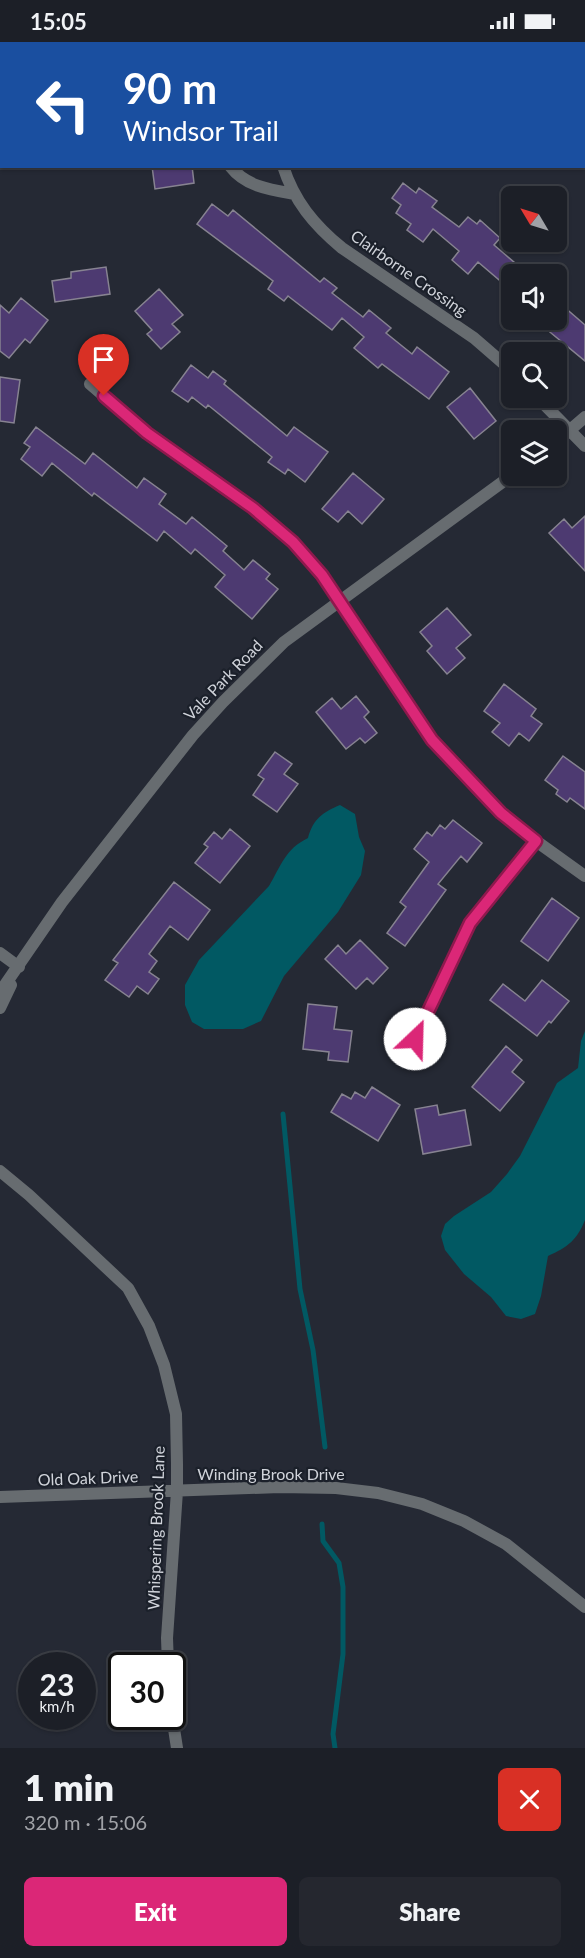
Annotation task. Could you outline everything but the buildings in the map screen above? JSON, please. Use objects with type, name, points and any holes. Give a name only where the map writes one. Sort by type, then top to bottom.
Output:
[{"type":"street","points":[[231,168],[251,184],[295,194]]},
{"type":"street","name":"Clairborne Crossing","points":[[284,168],[295,194],[311,219],[342,248],[474,338],[501,361]]},
{"type":"street","points":[[90,384],[147,433],[253,508],[280,530],[322,575],[432,740],[501,813],[585,876]]},
{"type":"street","points":[[548,408],[585,446]]},
{"type":"street","points":[[567,433],[585,417]]},
{"type":"street","name":"Vale Park Road","points":[[0,992],[62,902],[193,735],[284,642],[501,484]]},
{"type":"street","points":[[415,1039],[470,923],[536,841]]},
{"type":"street","points":[[0,953],[19,967]]},
{"type":"street","name":"Vale Park Road","points":[[0,1008],[19,967]]},
{"type":"street","name":"Whispering Brook Lane","points":[[0,1171],[29,1195],[128,1288],[144,1317],[164,1365],[176,1414],[177,1491],[168,1652]]},
{"type":"street","name":"Winding Brook Drive","points":[[177,1491],[280,1487],[336,1488],[378,1493],[422,1503],[464,1521],[506,1544],[585,1608]]},
{"type":"street","name":"Old Oak Drive","points":[[0,1497],[177,1491]]},
{"type":"street","points":[[174,1730],[177,1748]]},
{"type":"water","points":[[340,805],[355,814],[359,837],[365,851],[361,875],[338,912],[284,976],[261,1021],[243,1029],[204,1029],[192,1022],[185,1005],[185,985],[199,960],[269,886],[284,859],[294,847],[308,838],[320,817]]},
{"type":"water","points":[[585,1031],[585,1220],[579,1233],[571,1242],[548,1256],[541,1296],[535,1314],[521,1319],[506,1316],[491,1297],[464,1274],[445,1250],[441,1236],[445,1224],[491,1192],[520,1156],[557,1083],[578,1068],[581,1041]]},
{"type":"waterway","points":[[283,1114],[300,1289],[313,1350],[325,1447]]},
{"type":"waterway","points":[[322,1524],[323,1541],[339,1563],[343,1587],[343,1654],[333,1734],[335,1748]]},
{"type":"route","points":[[104,396],[147,433],[253,508],[293,542],[322,575],[432,740],[501,813],[536,841],[470,923],[415,1039]]}]
